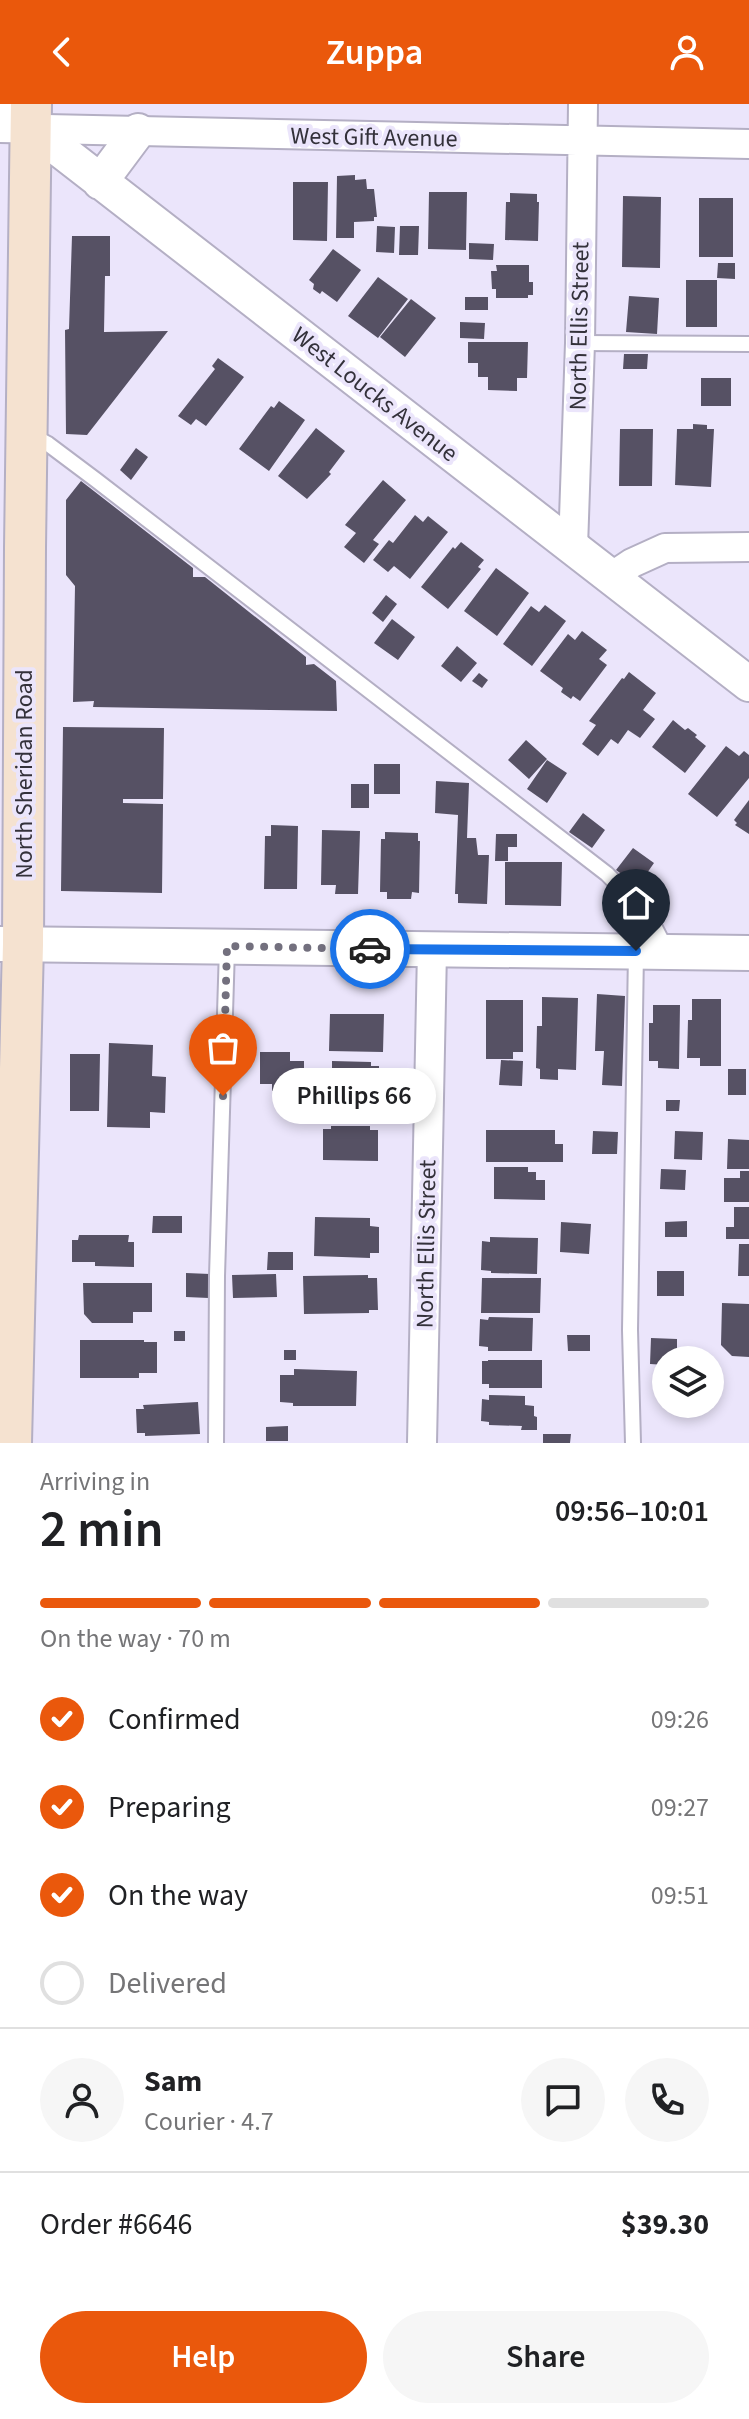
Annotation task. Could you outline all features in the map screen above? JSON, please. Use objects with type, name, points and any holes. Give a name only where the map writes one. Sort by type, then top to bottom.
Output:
[{"type":"main road","name":"North Sheridan Road","points":[[11,1443],[6,1358],[12,944],[13,547],[27,433],[16,116]]},
{"type":"street","name":"North Ellis Street","points":[[573,547],[583,104]]},
{"type":"street","name":"West Gift Avenue","points":[[16,116],[138,131],[749,144]]},
{"type":"street","name":"West Loucks Avenue","points":[[16,116],[749,684]]},
{"type":"street","points":[[100,182],[138,131]]},
{"type":"street","points":[[611,577],[665,548],[749,547]]},
{"type":"street","points":[[12,944],[749,953]]},
{"type":"street","name":"North Ellis Street","points":[[422,1443],[432,950]]},
{"type":"lane","points":[[580,343],[749,344]]},
{"type":"lane","points":[[27,433],[48,444],[96,480],[607,874],[650,918],[652,952],[630,1330],[633,1443]]},
{"type":"lane","points":[[216,1443],[217,1276],[227,946]]},
{"type":"building","points":[[355,175],[355,180],[366,179],[367,189],[374,189],[377,217],[374,221],[354,222],[354,238],[336,238],[337,176]]},
{"type":"building","points":[[293,182],[328,182],[327,241],[293,240]]},
{"type":"building","points":[[429,192],[467,192],[466,250],[428,249]]},
{"type":"building","points":[[510,193],[537,194],[538,241],[505,240],[506,202],[510,202]]},
{"type":"building","points":[[623,196],[661,197],[660,268],[622,267]]},
{"type":"building","points":[[699,198],[733,198],[733,257],[699,257]]},
{"type":"building","points":[[377,226],[395,227],[394,253],[376,252]]},
{"type":"building","points":[[400,226],[419,226],[418,255],[399,255]]},
{"type":"building","points":[[72,236],[110,236],[110,276],[105,276],[104,332],[168,331],[87,435],[66,434],[65,330],[69,329]]},
{"type":"building","points":[[469,243],[494,244],[493,260],[469,259]]},
{"type":"building","points":[[333,249],[361,270],[337,302],[322,291],[320,294],[313,289],[314,284],[309,280]]},
{"type":"building","points":[[718,263],[735,263],[735,279],[717,278]]},
{"type":"building","points":[[496,265],[529,265],[533,295],[528,295],[528,298],[496,298],[491,271],[497,271]]},
{"type":"building","points":[[378,277],[408,299],[378,338],[348,316]]},
{"type":"building","points":[[686,280],[717,280],[717,327],[686,327]]},
{"type":"building","points":[[629,296],[659,298],[657,334],[626,332]]},
{"type":"building","points":[[465,297],[488,297],[488,310],[465,310]]},
{"type":"building","points":[[411,299],[436,318],[405,357],[380,337]]},
{"type":"building","points":[[460,322],[485,323],[484,339],[460,338]]},
{"type":"building","points":[[468,342],[528,342],[527,378],[517,378],[517,391],[488,390],[488,377],[478,377],[478,363],[468,363]]},
{"type":"building","points":[[624,354],[648,354],[647,369],[623,369]]},
{"type":"building","points":[[218,358],[244,377],[206,426],[196,419],[191,425],[178,416],[215,369],[212,366]]},
{"type":"building","points":[[701,378],[731,378],[731,406],[701,406]]},
{"type":"building","points":[[279,401],[305,420],[269,471],[239,449],[271,406],[274,408]]},
{"type":"building","points":[[693,424],[714,429],[711,487],[675,485],[677,429],[693,429]]},
{"type":"building","points":[[316,428],[345,451],[329,472],[331,474],[307,499],[278,476]]},
{"type":"building","points":[[620,429],[653,429],[652,486],[619,486]]},
{"type":"building","points":[[136,448],[148,457],[131,480],[120,470]]},
{"type":"building","points":[[383,480],[406,500],[373,540],[379,544],[364,563],[344,547],[356,533],[345,525]]},
{"type":"building","points":[[81,481],[193,568],[193,577],[205,577],[306,657],[306,665],[314,664],[336,681],[337,711],[93,707],[94,701],[73,702],[75,586],[66,575],[66,500]]},
{"type":"building","points":[[415,515],[423,522],[428,516],[448,532],[410,579],[394,566],[388,572],[373,560],[389,540],[393,543]]},
{"type":"building","points":[[461,542],[484,560],[478,567],[481,569],[448,609],[421,587],[453,547],[455,549]]},
{"type":"building","points":[[496,568],[529,593],[497,636],[464,611]]},
{"type":"building","points":[[386,595],[397,604],[383,622],[372,613]]},
{"type":"building","points":[[545,605],[566,621],[532,666],[503,644],[531,606],[539,612]]},
{"type":"building","points":[[392,619],[415,637],[398,660],[374,643]]},
{"type":"building","points":[[582,631],[607,650],[599,659],[607,665],[580,701],[561,692],[563,688],[540,671],[568,634],[575,640]]},
{"type":"building","points":[[457,646],[477,663],[461,682],[441,666]]},
{"type":"building","points":[[629,672],[656,693],[643,710],[655,719],[640,738],[628,730],[618,744],[611,739],[598,756],[582,744],[596,725],[589,721]]},
{"type":"building","points":[[479,673],[488,680],[482,688],[472,681]]},
{"type":"building","points":[[673,720],[697,735],[695,737],[706,746],[685,773],[652,747]]},
{"type":"building","points":[[63,727],[164,728],[163,799],[123,799],[123,803],[163,804],[162,893],[61,891]]},
{"type":"building","points":[[526,740],[547,759],[529,779],[508,760]]},
{"type":"building","points":[[726,746],[739,756],[744,751],[749,755],[749,778],[717,817],[688,794]]},
{"type":"building","points":[[547,760],[567,773],[547,803],[527,789]]},
{"type":"building","points":[[374,764],[400,764],[400,794],[374,794]]},
{"type":"building","points":[[436,781],[469,783],[467,838],[476,838],[478,855],[489,855],[487,904],[458,903],[458,894],[455,894],[458,815],[435,813]]},
{"type":"building","points":[[351,784],[369,784],[369,808],[351,808]]},
{"type":"building","points":[[749,800],[749,834],[735,825],[734,820]]},
{"type":"building","points":[[583,813],[605,830],[592,848],[569,832]]},
{"type":"building","points":[[271,825],[298,826],[297,889],[264,889],[265,836],[271,836]]},
{"type":"building","points":[[322,830],[360,831],[358,894],[335,894],[336,885],[321,885]]},
{"type":"building","points":[[385,832],[418,833],[419,893],[412,892],[411,899],[387,899],[387,892],[380,892],[381,839],[385,839]]},
{"type":"building","points":[[496,834],[517,834],[517,847],[508,847],[508,861],[495,861]]},
{"type":"building","points":[[633,848],[654,863],[638,886],[616,870]]},
{"type":"building","points":[[505,862],[562,862],[561,906],[505,905]]},
{"type":"building","points":[[597,994],[625,996],[622,1086],[602,1085],[604,1051],[595,1051]]},
{"type":"building","points":[[542,997],[578,998],[576,1070],[558,1069],[558,1080],[540,1079],[540,1069],[536,1068],[537,1026],[542,1026]]},
{"type":"building","points":[[692,999],[721,999],[721,1066],[700,1066],[700,1058],[687,1058]]},
{"type":"building","points":[[486,1000],[523,1000],[523,1052],[513,1052],[513,1059],[486,1059]]},
{"type":"building","points":[[653,1005],[680,1005],[679,1069],[658,1068],[658,1061],[649,1061],[649,1023],[653,1023]]},
{"type":"building","points":[[330,1014],[384,1014],[383,1052],[329,1051]]},
{"type":"building","points":[[109,1043],[153,1045],[152,1076],[166,1077],[165,1113],[150,1112],[150,1128],[107,1127]]},
{"type":"building","points":[[260,1052],[290,1052],[290,1061],[304,1061],[304,1078],[287,1078],[287,1091],[272,1091],[272,1084],[260,1084]]},
{"type":"building","points":[[70,1054],[100,1054],[99,1111],[70,1111]]},
{"type":"building","points":[[501,1060],[523,1061],[522,1086],[499,1085]]},
{"type":"building","points":[[332,1061],[371,1062],[371,1066],[379,1066],[379,1090],[371,1090],[371,1095],[332,1095]]},
{"type":"building","points":[[728,1069],[746,1069],[746,1095],[728,1095]]},
{"type":"building","points":[[666,1100],[680,1100],[679,1111],[666,1111]]},
{"type":"building","points":[[331,1126],[370,1126],[370,1130],[378,1130],[378,1161],[323,1160],[323,1129],[331,1129]]},
{"type":"building","points":[[486,1130],[555,1130],[555,1144],[563,1144],[563,1162],[486,1162]]},
{"type":"building","points":[[593,1131],[618,1132],[617,1154],[592,1154]]},
{"type":"building","points":[[675,1131],[703,1132],[702,1160],[674,1159]]},
{"type":"building","points":[[728,1139],[749,1140],[749,1169],[727,1169]]},
{"type":"building","points":[[494,1167],[528,1167],[528,1172],[536,1172],[536,1180],[545,1180],[545,1200],[494,1199]]},
{"type":"building","points":[[661,1169],[686,1170],[685,1190],[660,1189]]},
{"type":"building","points":[[740,1171],[749,1171],[749,1202],[724,1202],[724,1178],[740,1178]]},
{"type":"building","points":[[734,1207],[749,1207],[749,1239],[726,1239],[726,1227],[734,1227]]},
{"type":"building","points":[[153,1216],[182,1216],[182,1233],[152,1233]]},
{"type":"building","points":[[315,1217],[370,1218],[370,1226],[379,1227],[379,1253],[370,1253],[370,1258],[314,1256]]},
{"type":"building","points":[[687,1221],[687,1237],[665,1237],[665,1222]]},
{"type":"building","points":[[561,1222],[591,1224],[589,1254],[560,1252]]},
{"type":"building","points":[[79,1235],[129,1235],[128,1242],[134,1242],[134,1267],[72,1262],[72,1240],[78,1240]]},
{"type":"building","points":[[490,1237],[538,1238],[537,1274],[481,1270],[482,1241],[490,1242]]},
{"type":"building","points":[[739,1244],[749,1244],[749,1276],[738,1276]]},
{"type":"building","points":[[268,1252],[293,1252],[293,1270],[267,1270]]},
{"type":"building","points":[[657,1271],[684,1271],[684,1296],[657,1296]]},
{"type":"building","points":[[186,1273],[210,1274],[209,1298],[186,1297]]},
{"type":"building","points":[[276,1274],[277,1297],[233,1298],[232,1275]]},
{"type":"building","points":[[368,1275],[368,1278],[377,1278],[378,1310],[369,1310],[369,1313],[304,1314],[303,1276]]},
{"type":"building","points":[[482,1278],[541,1278],[540,1313],[481,1313]]},
{"type":"building","points":[[83,1283],[152,1283],[152,1312],[133,1312],[133,1323],[92,1323],[84,1314]]},
{"type":"building","points":[[722,1303],[749,1304],[749,1357],[732,1356],[721,1345]]},
{"type":"building","points":[[489,1317],[533,1318],[532,1351],[488,1351],[488,1347],[479,1346],[480,1319],[488,1320]]},
{"type":"building","points":[[174,1331],[185,1331],[185,1341],[174,1341]]},
{"type":"building","points":[[567,1335],[590,1335],[590,1351],[568,1351]]},
{"type":"building","points":[[651,1338],[677,1339],[677,1346],[652,1346],[650,1364]]},
{"type":"building","points":[[80,1340],[157,1342],[157,1373],[139,1373],[139,1378],[80,1378]]},
{"type":"building","points":[[284,1350],[296,1350],[296,1360],[284,1360]]},
{"type":"building","points":[[542,1360],[542,1388],[489,1388],[489,1384],[482,1384],[482,1361]]},
{"type":"building","points":[[294,1369],[357,1371],[356,1406],[293,1406],[293,1403],[280,1402],[280,1375],[294,1375]]},
{"type":"building","points":[[489,1395],[525,1396],[525,1405],[534,1406],[537,1430],[521,1430],[522,1426],[489,1425],[489,1422],[481,1421],[482,1399],[489,1400]]},
{"type":"building","points":[[198,1402],[200,1434],[145,1436],[145,1433],[137,1433],[136,1409],[144,1409],[143,1405]]},
{"type":"building","points":[[288,1426],[288,1441],[266,1441],[266,1427]]},
{"type":"building","points":[[543,1434],[571,1434],[570,1443],[543,1443]]},
{"type":"way so far","points":[[223,1096],[227,946],[370,949]]},
{"type":"place","name":"Phillips 66","points":[[223,1096]]},
{"type":"route","points":[[370,949],[636,951]]}]
